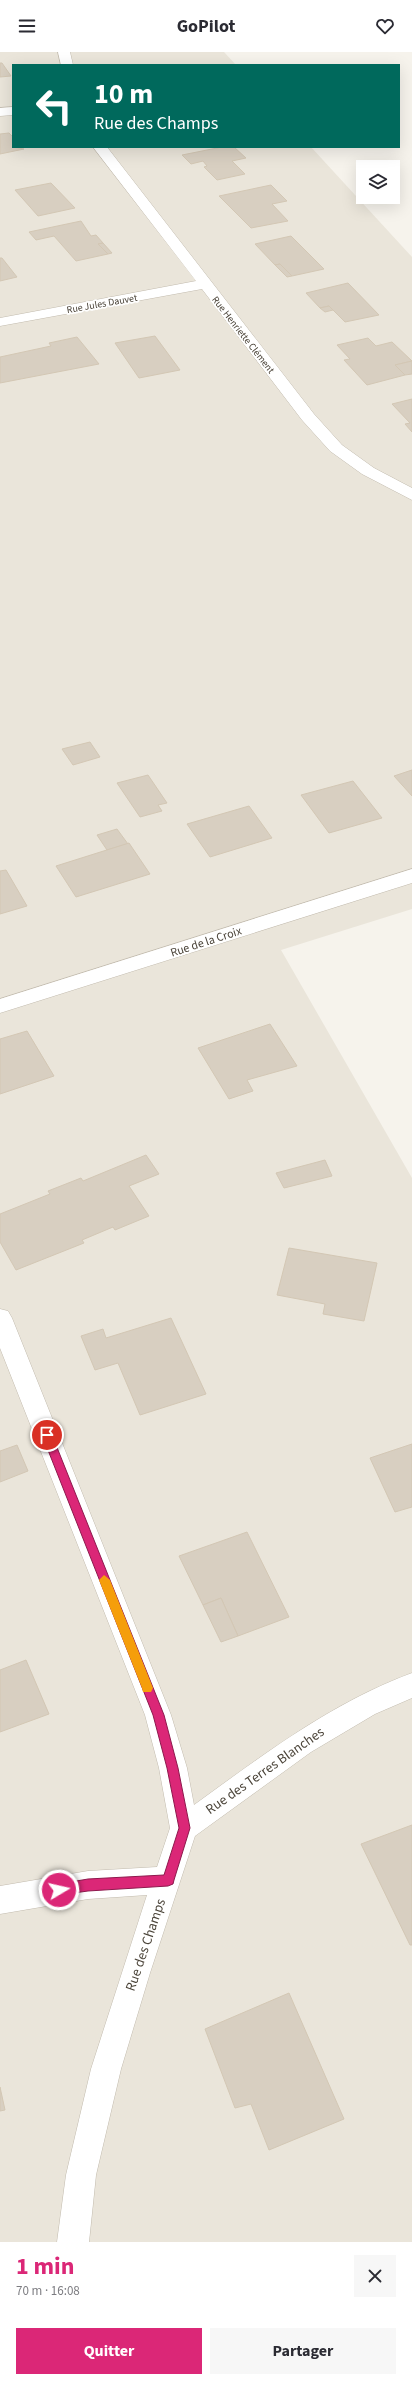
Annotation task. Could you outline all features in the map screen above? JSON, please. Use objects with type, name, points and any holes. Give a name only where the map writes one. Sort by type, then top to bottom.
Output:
[{"type":"street","points":[[64,52],[68,64]]},
{"type":"street","points":[[0,112],[12,111]]},
{"type":"street","name":"Rue Henriette Clément","points":[[101,148],[204,284],[308,417],[336,448],[368,471],[412,495]]},
{"type":"street","name":"Rue Jules Dauvet","points":[[0,322],[204,284]]},
{"type":"street","name":"Rue de la Croix","points":[[0,1006],[412,876]]},
{"type":"street","name":"Rue des Champs","points":[[0,1318],[158,1715],[173,1768],[184,1828],[168,1880],[135,1973],[106,2069],[81,2175],[73,2242]]},
{"type":"street","name":"Rue des Terres Blanches","points":[[184,1828],[301,1743],[366,1705],[412,1685]]},
{"type":"street","points":[[0,1900],[88,1885],[168,1880]]},
{"type":"shaded area","points":[[0,52],[224,52],[235,64],[12,64],[12,148],[312,148],[356,196],[356,204],[363,204],[412,257],[412,909],[281,950],[412,1178],[412,2242],[0,2242]]},
{"type":"building","points":[[0,63],[2,63],[11,76],[0,77]]},
{"type":"building","points":[[9,133],[12,136],[12,148],[24,149],[0,154],[0,134]]},
{"type":"building","points":[[217,148],[235,148],[246,158],[232,161],[245,174],[217,180],[204,167],[207,166],[203,161],[191,164],[182,155]]},
{"type":"building","points":[[51,183],[75,208],[38,216],[15,190]]},
{"type":"building","points":[[271,185],[287,201],[272,204],[288,221],[251,228],[219,196]]},
{"type":"building","points":[[81,221],[91,236],[96,235],[103,243],[98,244],[108,254],[76,261],[54,236],[36,240],[29,232]]},
{"type":"building","points":[[291,236],[324,269],[292,276],[280,264],[275,265],[255,244]]},
{"type":"building","points":[[103,243],[112,253],[108,254],[98,244]]},
{"type":"building","points":[[0,258],[2,258],[17,277],[0,281]]},
{"type":"building","points":[[280,264],[292,276],[287,277],[275,265]]},
{"type":"building","points":[[348,283],[379,315],[345,322],[329,306],[320,308],[306,293]]},
{"type":"building","points":[[329,306],[333,310],[325,312],[320,308]]},
{"type":"building","points":[[155,336],[180,370],[139,378],[115,343]]},
{"type":"building","points":[[77,337],[99,364],[0,383],[0,357],[51,346],[49,343]]},
{"type":"building","points":[[368,338],[376,346],[392,342],[412,361],[395,365],[405,375],[367,385],[344,360],[350,359],[337,345]]},
{"type":"building","points":[[412,361],[412,374],[405,375],[395,365]]},
{"type":"building","points":[[412,399],[412,432],[405,424],[410,423],[392,404]]},
{"type":"building","points":[[90,742],[100,757],[73,765],[62,749]]},
{"type":"building","points":[[412,770],[412,796],[394,776]]},
{"type":"building","points":[[148,775],[167,803],[158,805],[162,811],[140,817],[117,783]]},
{"type":"building","points":[[353,781],[382,818],[329,833],[301,795]]},
{"type":"building","points":[[249,806],[272,838],[210,857],[187,824]]},
{"type":"building","points":[[117,829],[128,844],[107,850],[97,835]]},
{"type":"building","points":[[129,843],[150,874],[76,897],[56,866]]},
{"type":"building","points":[[6,870],[27,906],[0,914],[0,871]]},
{"type":"building","points":[[270,1024],[297,1066],[247,1080],[253,1091],[229,1099],[198,1048]]},
{"type":"building","points":[[27,1031],[54,1076],[0,1094],[0,1039]]},
{"type":"building","points":[[146,1155],[159,1174],[129,1186],[149,1216],[115,1230],[113,1227],[82,1240],[84,1243],[16,1270],[0,1242],[0,1214],[50,1194],[48,1191],[81,1178],[83,1181]]},
{"type":"building","points":[[325,1160],[332,1176],[284,1188],[276,1173]]},
{"type":"building","points":[[289,1248],[377,1263],[364,1321],[323,1314],[325,1304],[277,1295]]},
{"type":"building","points":[[171,1318],[206,1394],[140,1415],[118,1363],[95,1370],[81,1336],[103,1329],[106,1338]]},
{"type":"building","points":[[412,1444],[412,1507],[395,1512],[370,1458]]},
{"type":"building","points":[[17,1445],[28,1471],[0,1482],[0,1451]]},
{"type":"building","points":[[247,1532],[289,1617],[238,1636],[221,1598],[203,1605],[179,1556]]},
{"type":"building","points":[[221,1598],[238,1636],[221,1642],[203,1605]]},
{"type":"building","points":[[26,1660],[49,1714],[0,1732],[0,1670]]},
{"type":"building","points":[[412,1825],[412,1945],[410,1945],[361,1844]]},
{"type":"building","points":[[289,1993],[344,2119],[269,2150],[251,2104],[235,2108],[205,2029]]},
{"type":"building","points":[[0,2087],[5,2110],[0,2111]]},
{"type":"slow traffic","points":[[104,1580],[147,1688]]},
{"type":"route","points":[[47,1435],[158,1715],[173,1768],[184,1828],[168,1880],[88,1885],[59,1890]]}]
